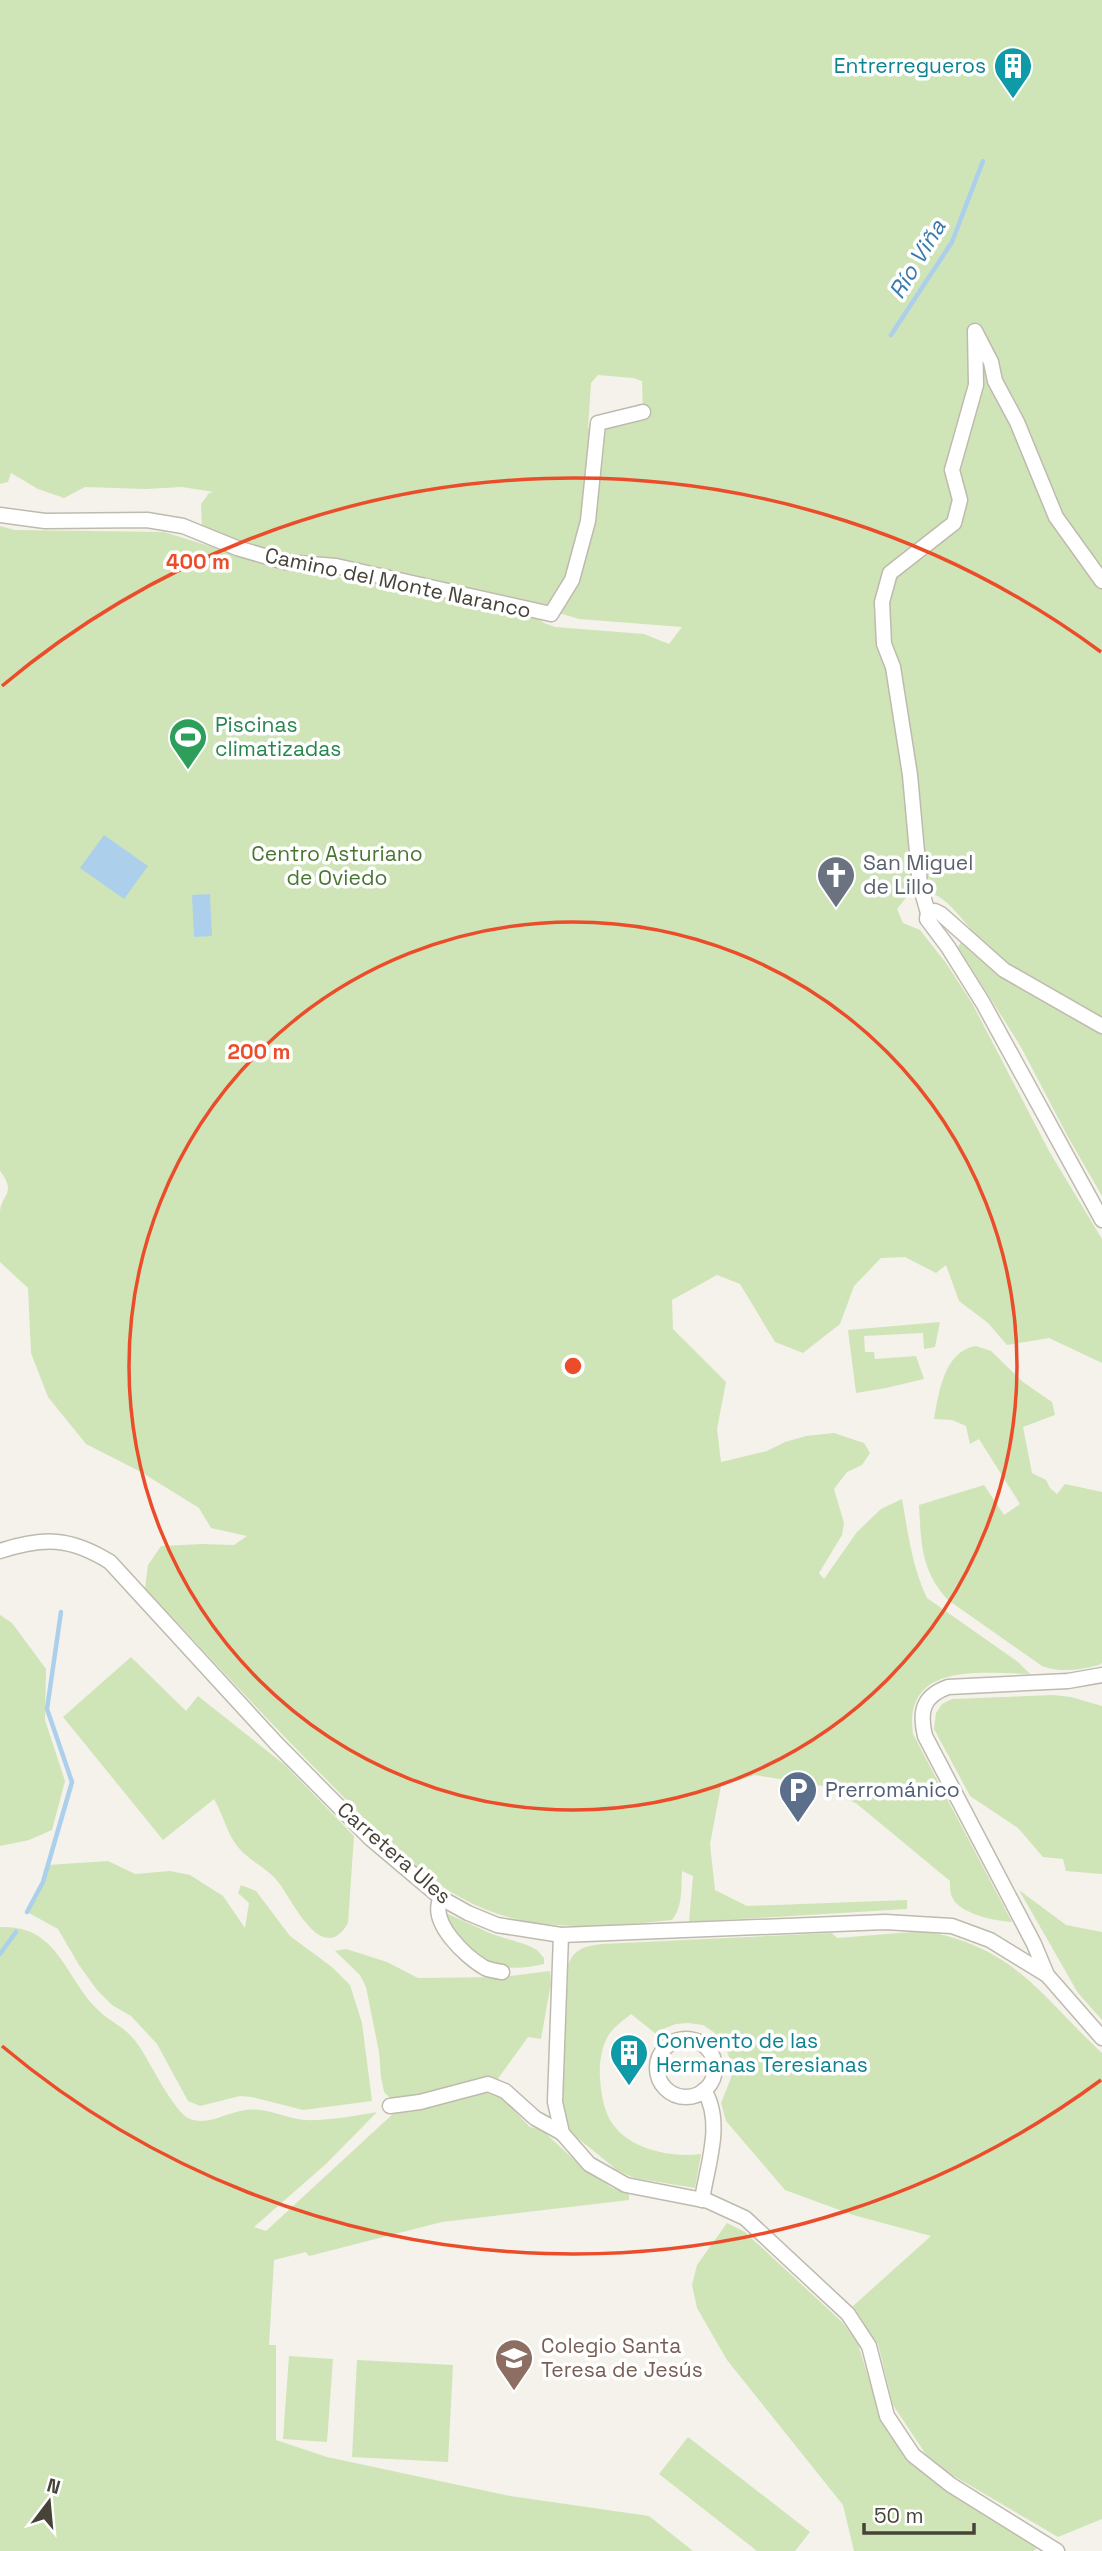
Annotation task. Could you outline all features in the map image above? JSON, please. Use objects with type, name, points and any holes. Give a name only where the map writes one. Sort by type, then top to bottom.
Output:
[{"type":"street","points":[[1102,582],[1056,517],[1017,422],[995,381],[991,362],[975,331],[976,385],[953,470],[960,500],[954,523],[890,573],[882,602],[884,644],[893,667],[910,775],[920,885],[929,922],[983,1003],[1102,1220]]},
{"type":"street","name":"Camino del Monte Naranco","points":[[0,515],[45,521],[147,520],[183,526],[237,548],[285,562],[336,566],[551,614],[572,580],[588,521],[598,423],[643,412]]},
{"type":"street","points":[[929,914],[935,911],[941,914],[1004,970],[1102,1026]]},
{"type":"street","name":"Carretera Ules","points":[[0,1551],[40,1540],[59,1541],[76,1545],[110,1562],[286,1752],[371,1839],[440,1898],[497,1925],[561,1935],[885,1922],[952,1926],[989,1940],[1047,1975]]},
{"type":"street","points":[[1102,1675],[1068,1681],[948,1687],[936,1691],[923,1710],[922,1723],[925,1736],[1034,1944],[1047,1975],[1102,2038]]},
{"type":"street","points":[[440,1898],[437,1905],[438,1916],[448,1935],[486,1968],[502,1972]]},
{"type":"street","points":[[561,1935],[555,2102],[562,2133]]},
{"type":"street","points":[[679,2040],[687,2040],[708,2050],[714,2072],[704,2090],[686,2097],[677,2096],[663,2086],[657,2070],[660,2054],[665,2048],[679,2040]]},
{"type":"street","points":[[390,2106],[420,2102],[488,2084],[505,2091],[535,2118],[562,2133],[589,2164],[626,2185],[702,2200],[745,2218],[848,2314],[869,2346],[887,2416],[914,2455],[951,2485],[1058,2551]]},
{"type":"street","points":[[702,2200],[714,2126],[713,2111],[704,2090]]},
{"type":"green space","name":"Centro Asturiano de Oviedo","points":[[0,0],[1102,0],[1102,1196],[1021,1047],[958,947],[970,928],[945,901],[930,892],[912,890],[897,909],[903,923],[920,930],[972,1003],[1049,1151],[1102,1239],[1102,1363],[1049,1338],[1007,1345],[988,1323],[959,1301],[946,1265],[936,1273],[905,1257],[881,1258],[854,1286],[840,1324],[803,1353],[775,1342],[740,1284],[717,1275],[672,1300],[673,1329],[726,1382],[717,1429],[721,1462],[767,1451],[806,1436],[834,1433],[864,1443],[870,1453],[862,1465],[847,1472],[834,1489],[844,1523],[842,1535],[819,1573],[824,1579],[857,1532],[881,1509],[902,1499],[914,1562],[927,1598],[1018,1662],[1030,1674],[970,1673],[950,1676],[933,1683],[920,1694],[913,1710],[913,1734],[1012,1922],[988,1918],[962,1908],[952,1897],[950,1881],[857,1804],[823,1786],[755,1775],[721,1786],[710,1844],[715,1890],[747,1906],[907,1900],[907,1909],[689,1922],[693,1876],[682,1871],[680,1903],[672,1920],[585,1926],[519,1920],[498,1914],[449,1891],[405,1858],[281,1733],[145,1588],[148,1565],[161,1546],[234,1545],[247,1536],[211,1528],[199,1508],[141,1472],[86,1444],[48,1397],[31,1353],[28,1288],[0,1262],[0,1211],[8,1189],[0,1171],[0,526],[15,530],[164,532],[305,572],[422,590],[534,615],[555,627],[644,634],[669,644],[682,627],[579,619],[562,614],[550,605],[499,598],[274,553],[202,529],[201,504],[209,493],[214,492],[182,487],[85,487],[64,498],[38,489],[11,473],[8,482],[0,484]],"holes":[[[598,375],[642,381],[643,412],[588,428],[591,383]]]},
{"type":"green space","points":[[940,1322],[935,1347],[924,1349],[923,1333],[864,1336],[865,1352],[874,1352],[875,1359],[916,1356],[924,1379],[856,1393],[848,1330]]},
{"type":"green space","points":[[976,1346],[991,1351],[1023,1382],[1052,1402],[1055,1415],[1023,1427],[1032,1473],[1046,1480],[1057,1494],[1065,1484],[1102,1492],[1102,1663],[1099,1665],[1070,1670],[1042,1666],[948,1600],[927,1567],[919,1505],[984,1485],[1004,1515],[1020,1504],[979,1439],[970,1444],[966,1426],[952,1420],[934,1419],[941,1385],[950,1364],[965,1349]]},
{"type":"green space","points":[[0,1615],[12,1623],[46,1669],[45,1720],[65,1781],[52,1830],[29,1840],[0,1846]]},
{"type":"green space","points":[[131,1657],[186,1711],[198,1696],[285,1765],[354,1836],[348,1923],[338,1935],[329,1938],[319,1935],[309,1927],[275,1878],[238,1847],[214,1799],[163,1840],[63,1717]]},
{"type":"green space","points":[[1053,1695],[1102,1706],[1102,1874],[1066,1871],[1063,1859],[1043,1857],[1018,1828],[970,1796],[934,1729],[936,1713],[942,1704],[952,1699]]},
{"type":"green space","points":[[108,1861],[135,1874],[170,1871],[190,1875],[223,1896],[245,1928],[249,1903],[238,1893],[241,1885],[256,1891],[290,1936],[332,1967],[350,1985],[362,2023],[372,2101],[303,2110],[240,2096],[200,2106],[188,2101],[157,2044],[131,2016],[112,2005],[97,1990],[58,1929],[27,1912],[43,1882],[48,1865]]},
{"type":"green space","points":[[1019,1890],[1066,1925],[1102,1932],[1102,2020],[1078,1993]]},
{"type":"green space","points":[[446,1913],[492,1934],[537,1950],[544,1958],[544,1964],[514,1968],[488,1962],[471,1951],[450,1931]]},
{"type":"green space","points":[[0,1927],[19,1928],[47,1943],[96,2008],[134,2039],[177,2108],[190,2119],[204,2121],[253,2109],[304,2120],[377,2112],[327,2163],[254,2227],[266,2231],[396,2111],[425,2108],[482,2091],[500,2096],[530,2127],[541,2129],[584,2169],[612,2188],[629,2193],[629,2200],[442,2222],[309,2256],[306,2252],[274,2260],[269,2345],[276,2345],[276,2440],[327,2457],[510,2496],[649,2516],[693,2551],[0,2551]]},
{"type":"green space","points":[[924,1931],[955,1938],[1004,1961],[1024,1976],[1102,2053],[1102,2519],[1058,2537],[940,2468],[925,2453],[893,2405],[878,2344],[853,2306],[931,2236],[853,2215],[785,2190],[726,2121],[721,2103],[731,2078],[730,2060],[725,2046],[715,2033],[703,2025],[688,2023],[676,2024],[656,2034],[631,2014],[608,2036],[600,2062],[602,2094],[610,2120],[618,2130],[638,2145],[663,2153],[701,2154],[695,2188],[634,2178],[617,2170],[574,2135],[566,2123],[563,2103],[568,1966],[580,1949],[602,1944],[832,1933],[837,1938]]},
{"type":"green space","points":[[346,1949],[387,1962],[418,1978],[502,1977],[550,1971],[551,1983],[541,2039],[528,2037],[497,2080],[481,2079],[424,2095],[394,2099],[389,2097],[384,2092],[366,1987],[360,1975],[335,1951]]},
{"type":"green space","points":[[727,2223],[745,2232],[842,2322],[858,2344],[882,2421],[903,2454],[940,2487],[1039,2545],[1034,2551],[854,2551],[843,2505],[727,2360],[697,2308],[692,2285],[697,2265]]},
{"type":"green space","points":[[289,2356],[333,2359],[327,2442],[283,2439]]},
{"type":"green space","points":[[357,2360],[453,2365],[448,2462],[352,2457]]},
{"type":"green space","points":[[688,2437],[810,2532],[795,2551],[757,2551],[659,2474]]},
{"type":"water","points":[[104,835],[148,866],[124,899],[80,868]]},
{"type":"water","points":[[210,894],[212,936],[194,937],[192,895]]},
{"type":"waterway","name":"Río Viña","points":[[891,335],[952,242],[983,161]]},
{"type":"waterway","points":[[27,1912],[43,1882],[72,1782],[47,1709],[61,1612]]},
{"type":"waterway","points":[[0,1954],[16,1932]]},
{"type":"place","name":"Entrerregueros","points":[[1013,100]]},
{"type":"place","name":"Piscinas climatizadas","points":[[188,771]]},
{"type":"place","name":"San Miguel de Lillo","points":[[836,909]]},
{"type":"place","name":"Prerrománico","points":[[798,1824]]},
{"type":"place","name":"Convento de las Hermanas Teresianas","points":[[629,2087]]},
{"type":"place","name":"Colegio Santa Teresa de Jesús","points":[[514,2392]]}]
